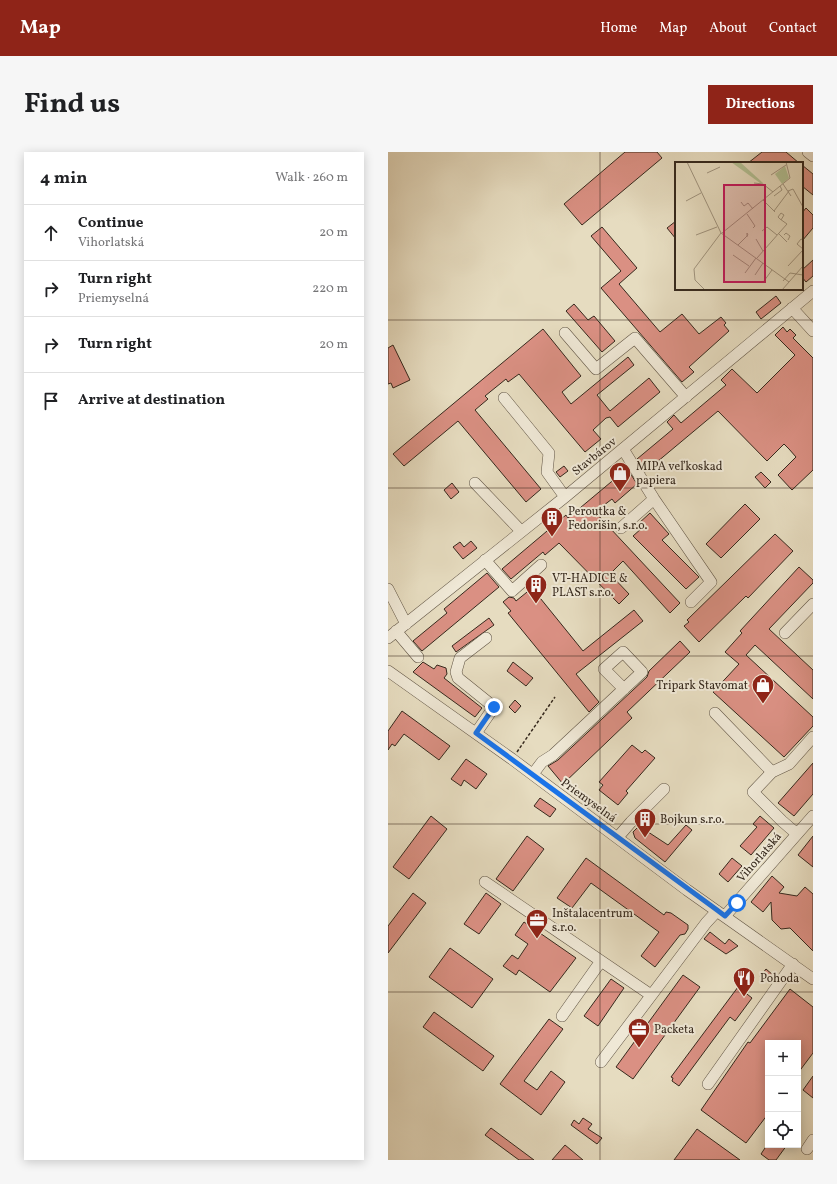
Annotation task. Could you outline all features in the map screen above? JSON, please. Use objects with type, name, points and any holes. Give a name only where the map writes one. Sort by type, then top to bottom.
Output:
[{"type":"street","points":[[808,152],[813,156]]},
{"type":"street","name":"Stavbárov","points":[[392,635],[565,497],[686,397],[792,308],[808,291]]},
{"type":"street","points":[[792,308],[813,331]]},
{"type":"street","points":[[565,333],[596,370],[635,338],[686,397]]},
{"type":"street","points":[[504,398],[549,453],[546,472],[565,497]]},
{"type":"street","points":[[623,449],[654,499],[711,582],[691,602]]},
{"type":"street","points":[[476,483],[521,531]]},
{"type":"street","points":[[621,528],[654,499]]},
{"type":"street","points":[[485,560],[512,591],[541,565]]},
{"type":"street","points":[[388,589],[406,624]]},
{"type":"street","points":[[785,633],[813,604]]},
{"type":"street","points":[[392,635],[418,657]]},
{"type":"street","points":[[476,733],[494,707],[458,678],[456,672],[460,658],[486,638]]},
{"type":"street","name":"Priemyselná","points":[[388,671],[533,774],[813,979]]},
{"type":"street","points":[[533,774],[542,762],[553,755],[624,689]]},
{"type":"street","points":[[715,713],[772,772]]},
{"type":"street","points":[[797,834],[782,822],[754,792],[772,772],[789,764],[813,737]]},
{"type":"street","points":[[618,837],[664,789]]},
{"type":"street","name":"Vihorlatská","points":[[601,1062],[651,995],[721,913],[811,821]]},
{"type":"street","points":[[485,882],[651,995]]},
{"type":"street","points":[[562,1016],[602,961]]},
{"type":"street","points":[[708,1084],[793,964]]},
{"type":"path","points":[[512,759],[555,697]]},
{"type":"building","points":[[625,152],[657,152],[662,158],[582,225],[564,204]]},
{"type":"building","points":[[762,152],[786,152],[798,162],[749,162]]},
{"type":"building","points":[[803,166],[813,174],[813,195],[803,187]]},
{"type":"building","points":[[806,208],[813,215],[813,228],[803,240],[803,212]]},
{"type":"building","points":[[675,222],[675,238],[667,228]]},
{"type":"building","points":[[602,227],[637,268],[619,284],[660,332],[682,314],[699,334],[721,317],[726,323],[724,325],[729,331],[689,367],[694,372],[682,382],[601,288],[621,271],[591,236]]},
{"type":"building","points":[[813,260],[813,276],[806,282],[803,278],[803,269]]},
{"type":"building","points":[[776,296],[781,303],[761,319],[756,312]]},
{"type":"building","points":[[574,304],[588,320],[594,316],[615,341],[602,352],[566,311]]},
{"type":"building","points":[[783,327],[787,332],[790,329],[796,335],[793,338],[813,358],[813,470],[792,490],[778,475],[796,457],[789,449],[784,444],[767,461],[718,411],[645,472],[637,459],[673,429],[667,422],[674,415],[681,423],[726,385],[721,380],[732,369],[757,393],[795,355],[775,335]]},
{"type":"building","points":[[543,329],[581,376],[562,392],[571,404],[628,357],[634,365],[597,395],[610,411],[649,378],[660,392],[618,427],[610,417],[606,418],[593,430],[601,439],[585,452],[519,374],[508,382],[506,379],[485,396],[488,399],[475,410],[541,489],[526,502],[458,421],[404,466],[393,454]]},
{"type":"building","points":[[393,345],[410,380],[393,388],[391,383],[388,384],[388,348]]},
{"type":"building","points":[[625,465],[637,484],[615,503],[612,499],[595,512],[680,603],[670,613],[623,561],[610,574],[629,594],[619,604],[559,543],[545,555],[543,552],[511,579],[502,569],[566,515],[568,518],[617,477],[614,474]]},
{"type":"building","points":[[564,466],[568,471],[560,477],[556,472]]},
{"type":"building","points":[[761,472],[771,482],[765,488],[755,477]]},
{"type":"building","points":[[452,483],[459,492],[451,499],[444,490]]},
{"type":"building","points":[[745,504],[760,519],[721,558],[706,544]]},
{"type":"building","points":[[650,513],[669,534],[662,540],[699,577],[686,589],[633,536],[642,528],[638,524]]},
{"type":"building","points":[[775,534],[793,551],[748,598],[746,596],[699,642],[684,626],[689,622],[687,620]]},
{"type":"building","points":[[471,541],[477,548],[463,559],[453,547],[460,542],[464,547]]},
{"type":"building","points":[[799,567],[813,580],[813,583],[769,629],[813,670],[813,699],[755,645],[746,655],[813,717],[813,726],[784,757],[713,692],[739,664],[725,652],[742,633],[740,631]]},
{"type":"building","points":[[487,573],[499,587],[422,651],[413,641],[447,613],[444,609]]},
{"type":"building","points":[[532,588],[583,651],[634,610],[643,621],[576,674],[599,702],[589,712],[508,613],[511,611],[503,602],[509,597],[514,598],[516,601]]},
{"type":"building","points":[[489,618],[494,625],[456,652],[452,646]]},
{"type":"building","points":[[680,641],[690,652],[627,712],[632,718],[563,784],[548,766],[558,760],[647,677],[649,671]]},
{"type":"building","points":[[423,662],[434,669],[437,665],[446,668],[447,674],[444,678],[482,708],[475,717],[413,672]]},
{"type":"building","points":[[513,662],[533,678],[526,686],[507,671]]},
{"type":"building","points":[[515,700],[521,706],[515,713],[509,707]]},
{"type":"building","points":[[402,711],[450,746],[439,760],[404,734],[395,746],[392,744],[388,750],[388,731]]},
{"type":"building","points":[[632,745],[642,753],[645,750],[655,758],[626,791],[628,793],[618,805],[599,790],[603,785],[599,782]]},
{"type":"building","points":[[466,759],[487,774],[476,789],[464,780],[461,786],[451,779]]},
{"type":"building","points":[[813,763],[813,794],[794,816],[778,803]]},
{"type":"building","points":[[540,798],[556,809],[550,817],[534,806]]},
{"type":"building","points":[[431,816],[447,829],[409,879],[393,867]]},
{"type":"building","points":[[760,816],[774,828],[751,855],[740,846],[757,827],[753,824]]},
{"type":"building","points":[[686,825],[692,830],[665,862],[635,838],[633,832],[639,826],[668,845]]},
{"type":"building","points":[[527,836],[544,849],[513,891],[496,879]]},
{"type":"building","points":[[813,836],[813,867],[798,855]]},
{"type":"building","points":[[586,858],[664,915],[666,912],[671,913],[688,925],[688,929],[685,934],[680,935],[655,967],[641,956],[659,932],[591,883],[572,908],[557,898]]},
{"type":"building","points":[[732,858],[742,866],[728,882],[719,874]]},
{"type":"building","points":[[772,876],[784,887],[779,893],[797,896],[805,887],[813,894],[813,951],[790,928],[781,929],[772,920],[771,902],[763,912],[751,902]]},
{"type":"building","points":[[413,893],[426,903],[388,953],[388,926]]},
{"type":"building","points":[[486,893],[501,904],[479,934],[464,924]]},
{"type":"building","points":[[524,922],[576,958],[550,992],[519,970],[516,975],[503,966],[512,955],[518,959],[528,944],[515,935]]},
{"type":"building","points":[[710,932],[725,944],[729,939],[738,946],[726,954],[704,939]]},
{"type":"building","points":[[450,948],[493,979],[472,1008],[429,977]]},
{"type":"building","points":[[766,969],[773,975],[768,982],[760,977]]},
{"type":"building","points":[[683,975],[700,987],[633,1079],[616,1067]]},
{"type":"building","points":[[611,979],[624,988],[598,1026],[584,1016]]},
{"type":"building","points":[[738,987],[752,998],[735,1021],[730,1017],[679,1086],[672,1081],[673,1078],[671,1077]]},
{"type":"building","points":[[790,989],[813,1007],[813,1053],[801,1069],[801,1040],[765,1040],[765,1118],[746,1143],[701,1110],[748,1042],[750,1043]]},
{"type":"building","points":[[434,1012],[494,1056],[483,1071],[423,1027]]},
{"type":"building","points":[[549,1019],[563,1029],[524,1081],[537,1090],[551,1071],[565,1082],[541,1115],[500,1084]]},
{"type":"building","points":[[813,1076],[813,1098],[803,1090]]},
{"type":"building","points":[[583,1118],[592,1124],[588,1129],[602,1138],[597,1144],[571,1125],[574,1120],[579,1124]]},
{"type":"building","points":[[491,1128],[534,1160],[519,1160],[485,1135]]},
{"type":"building","points":[[697,1129],[740,1160],[674,1160]]},
{"type":"building","points":[[565,1145],[583,1160],[552,1160]]},
{"type":"building","points":[[765,1148],[785,1148],[776,1160],[769,1160],[761,1154]]},
{"type":"place","name":"MIPA veľkoskad papiera","points":[[620,492]]},
{"type":"place","name":"Peroutka & Fedorišin, s.r.o.","points":[[552,538]]},
{"type":"place","name":"VT-HADICE & PLAST s.r.o.","points":[[536,604]]},
{"type":"place","name":"Tripark Stavomat","points":[[763,704]]},
{"type":"place","name":"Bojkun s.r.o.","points":[[645,838]]},
{"type":"place","name":"Inštalacentrum s.r.o.","points":[[537,940]]},
{"type":"place","name":"Pohoda","points":[[744,998]]},
{"type":"place","name":"Packeta","points":[[639,1048]]},
{"type":"route","points":[[494,707],[476,733],[618,837],[687,890],[725,916],[737,903]]}]
